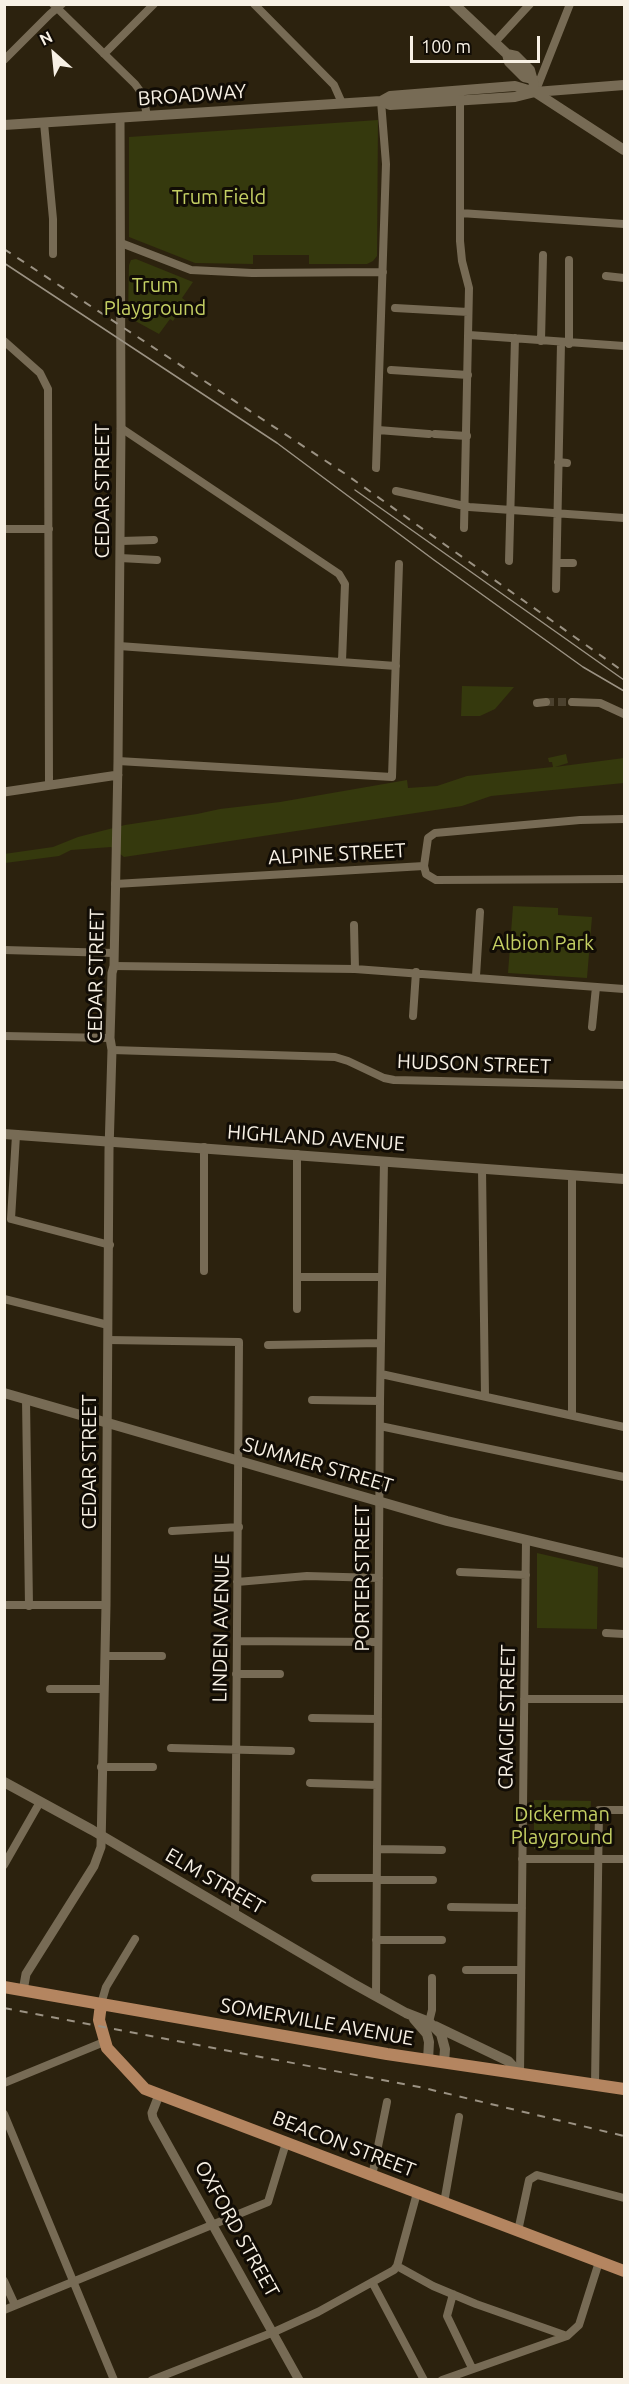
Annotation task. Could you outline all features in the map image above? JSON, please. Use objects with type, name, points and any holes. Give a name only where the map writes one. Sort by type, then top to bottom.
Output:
[{"type":"main road","points":[[454,4],[495,42],[508,58],[511,76],[499,87]]},
{"type":"main road","points":[[508,58],[516,56],[530,70],[535,92],[624,150]]},
{"type":"main road","name":"BROADWAY","points":[[460,95],[515,97],[535,92],[624,85]]},
{"type":"main road","name":"BROADWAY","points":[[4,125],[381,100],[390,105],[515,86],[535,92]]},
{"type":"main road","name":"HIGHLAND AVENUE","points":[[4,1134],[624,1179]]},
{"type":"main road","name":"SUMMER STREET","points":[[4,1393],[447,1521],[624,1563]]},
{"type":"main road","name":"ELM STREET","points":[[4,1782],[101,1835],[406,2013],[508,2061],[520,2074]]},
{"type":"main road","name":"SOMERVILLE AVENUE","points":[[4,1987],[428,2060],[624,2089]]},
{"type":"main road","name":"BEACON STREET","points":[[101,2004],[99,2017],[104,2042],[109,2050],[140,2085],[159,2095],[624,2271]]},
{"type":"main road","name":"ELM STREET","points":[[406,2013],[421,2025],[427,2034],[428,2060]]},
{"type":"main road","points":[[429,2022],[441,2034],[445,2049],[444,2062]]},
{"type":"street","points":[[104,54],[154,4]]},
{"type":"street","points":[[495,42],[530,4]]},
{"type":"street","points":[[535,92],[570,4]]},
{"type":"street","points":[[4,60],[57,6],[135,84],[143,95],[147,116]]},
{"type":"street","points":[[260,6],[334,85],[342,103]]},
{"type":"street","points":[[460,95],[462,261],[469,288],[464,528]]},
{"type":"street","points":[[376,468],[386,164],[381,100]]},
{"type":"street","name":"CEDAR STREET","points":[[23,1991],[27,1972],[98,1858],[101,1835],[106,1605],[109,1140],[112,1050],[110,1038],[116,884],[121,541],[120,118]]},
{"type":"street","points":[[44,123],[53,219],[53,254]]},
{"type":"street","points":[[460,213],[624,224]]},
{"type":"street","points":[[121,243],[191,270],[252,273],[383,272]]},
{"type":"street","points":[[541,341],[543,255]]},
{"type":"street","points":[[556,589],[558,462],[569,260]]},
{"type":"street","points":[[606,276],[624,278]]},
{"type":"street","points":[[395,308],[468,312]]},
{"type":"street","points":[[469,335],[624,346]]},
{"type":"street","points":[[509,561],[512,510],[514,338]]},
{"type":"street","points":[[4,341],[40,373],[48,389],[49,785]]},
{"type":"street","points":[[391,370],[468,375]]},
{"type":"street","points":[[121,428],[339,574],[345,584],[342,661]]},
{"type":"street","points":[[378,430],[467,436]]},
{"type":"street","points":[[558,462],[567,462]]},
{"type":"street","points":[[396,491],[465,505],[624,518]]},
{"type":"street","points":[[4,529],[49,529]]},
{"type":"street","points":[[121,541],[154,540]]},
{"type":"street","points":[[120,558],[157,560]]},
{"type":"street","points":[[557,563],[573,563]]},
{"type":"street","points":[[118,760],[392,777],[399,564]]},
{"type":"street","points":[[119,646],[396,666]]},
{"type":"street","points":[[572,702],[600,703],[624,714]]},
{"type":"street","points":[[4,792],[118,775]]},
{"type":"street","points":[[424,866],[428,838],[435,833],[580,820],[624,819]]},
{"type":"street","name":"ALPINE STREET","points":[[116,884],[424,866],[426,874],[436,880],[624,879]]},
{"type":"street","points":[[476,976],[480,912]]},
{"type":"street","points":[[354,925],[355,969]]},
{"type":"street","points":[[4,950],[114,953]]},
{"type":"street","points":[[114,966],[355,969],[476,976],[624,989]]},
{"type":"street","points":[[413,1016],[416,972]]},
{"type":"street","points":[[592,1027],[596,987]]},
{"type":"street","points":[[4,1036],[110,1038]]},
{"type":"street","name":"HUDSON STREET","points":[[112,1050],[335,1057],[348,1060],[384,1078],[394,1080],[624,1085]]},
{"type":"street","points":[[16,1135],[8,1218],[110,1245]]},
{"type":"street","points":[[204,1147],[204,1271]]},
{"type":"street","points":[[297,1154],[297,1309]]},
{"type":"street","name":"PORTER STREET","points":[[376,1996],[384,1161]]},
{"type":"street","points":[[482,1168],[485,1396]]},
{"type":"street","points":[[572,1175],[572,1415]]},
{"type":"street","points":[[297,1276],[382,1277]]},
{"type":"street","points":[[4,1299],[108,1325]]},
{"type":"street","name":"LINDEN AVENUE","points":[[108,1340],[239,1342],[235,1913]]},
{"type":"street","points":[[268,1345],[381,1343]]},
{"type":"street","points":[[381,1374],[624,1426]]},
{"type":"street","points":[[26,1399],[29,1606]]},
{"type":"street","points":[[312,1400],[380,1401]]},
{"type":"street","points":[[380,1426],[624,1477]]},
{"type":"street","points":[[172,1530],[239,1527]]},
{"type":"street","name":"CRAIGIE STREET","points":[[520,2074],[526,1540]]},
{"type":"street","points":[[460,1572],[526,1575]]},
{"type":"street","points":[[237,1582],[308,1576],[379,1578]]},
{"type":"street","points":[[4,1605],[106,1605]]},
{"type":"street","points":[[606,1633],[624,1634]]},
{"type":"street","points":[[237,1641],[378,1642]]},
{"type":"street","points":[[105,1656],[162,1656]]},
{"type":"street","points":[[236,1674],[280,1674]]},
{"type":"street","points":[[50,1689],[104,1689]]},
{"type":"street","points":[[524,1698],[624,1699]]},
{"type":"street","points":[[312,1718],[378,1719]]},
{"type":"street","points":[[171,1748],[291,1751]]},
{"type":"street","points":[[101,1767],[153,1767]]},
{"type":"street","points":[[310,1783],[377,1785]]},
{"type":"street","points":[[4,1866],[40,1802]]},
{"type":"street","points":[[595,2085],[599,1810],[624,1810]]},
{"type":"street","points":[[377,1849],[442,1850]]},
{"type":"street","points":[[522,1859],[624,1859]]},
{"type":"street","points":[[315,1878],[433,1880]]},
{"type":"street","points":[[451,1908],[522,1908]]},
{"type":"street","points":[[101,2004],[106,1987],[135,1939]]},
{"type":"street","points":[[376,1940],[442,1940]]},
{"type":"street","points":[[466,1971],[521,1970]]},
{"type":"street","points":[[429,2022],[432,1978]]},
{"type":"street","points":[[4,2083],[104,2042]]},
{"type":"street","name":"OXFORD STREET","points":[[159,2095],[152,2113],[153,2118],[299,2379]]},
{"type":"street","points":[[372,2176],[387,2102]]},
{"type":"street","points":[[4,2114],[114,2379]]},
{"type":"street","points":[[444,2203],[459,2117]]},
{"type":"street","points":[[4,2310],[268,2202],[286,2144]]},
{"type":"street","points":[[518,2231],[529,2180],[537,2175],[624,2198]]},
{"type":"street","points":[[152,2379],[274,2332],[318,2312],[397,2266],[417,2193]]},
{"type":"street","points":[[442,2379],[567,2337],[579,2325],[599,2262]]},
{"type":"street","points":[[397,2266],[453,2294],[567,2337]]},
{"type":"street","points":[[4,2281],[15,2306]]},
{"type":"street","points":[[372,2282],[424,2379]]},
{"type":"street","points":[[453,2294],[447,2316],[472,2368]]},
{"type":"green space","name":"Trum Field","points":[[378,120],[377,256],[367,264],[309,264],[309,255],[253,255],[253,264],[195,263],[129,237],[129,137]]},
{"type":"green space","name":"Trum Playground","points":[[136,259],[193,282],[182,298],[186,301],[173,321],[170,319],[159,334],[128,317],[129,265],[131,260]]},
{"type":"green space","points":[[462,686],[514,687],[495,709],[480,716],[461,716]]},
{"type":"green space","points":[[566,754],[568,763],[555,767],[624,758],[624,783],[491,796],[462,806],[124,857],[111,847],[71,850],[59,856],[5,863],[4,854],[53,847],[78,837],[125,825],[407,780],[408,788],[437,786],[467,776],[553,767],[548,758]]},
{"type":"green space","name":"Albion Park","points":[[513,906],[558,908],[558,915],[592,917],[587,978],[508,973]]},
{"type":"green space","points":[[537,1553],[598,1567],[597,1629],[537,1628]]},
{"type":"green space","name":"Dickerman Playground","points":[[534,1800],[591,1801],[589,1850],[534,1849]]},
{"type":"tunnel","points":[[546,702],[572,702]]},
{"type":"tram line","points":[[4,263],[277,443],[583,667],[624,691]]},
{"type":"tram line","points":[[355,490],[624,680]]},
{"type":"railway","points":[[4,249],[344,473],[624,672]]},
{"type":"railway","points":[[4,2008],[424,2088],[624,2136]]}]
